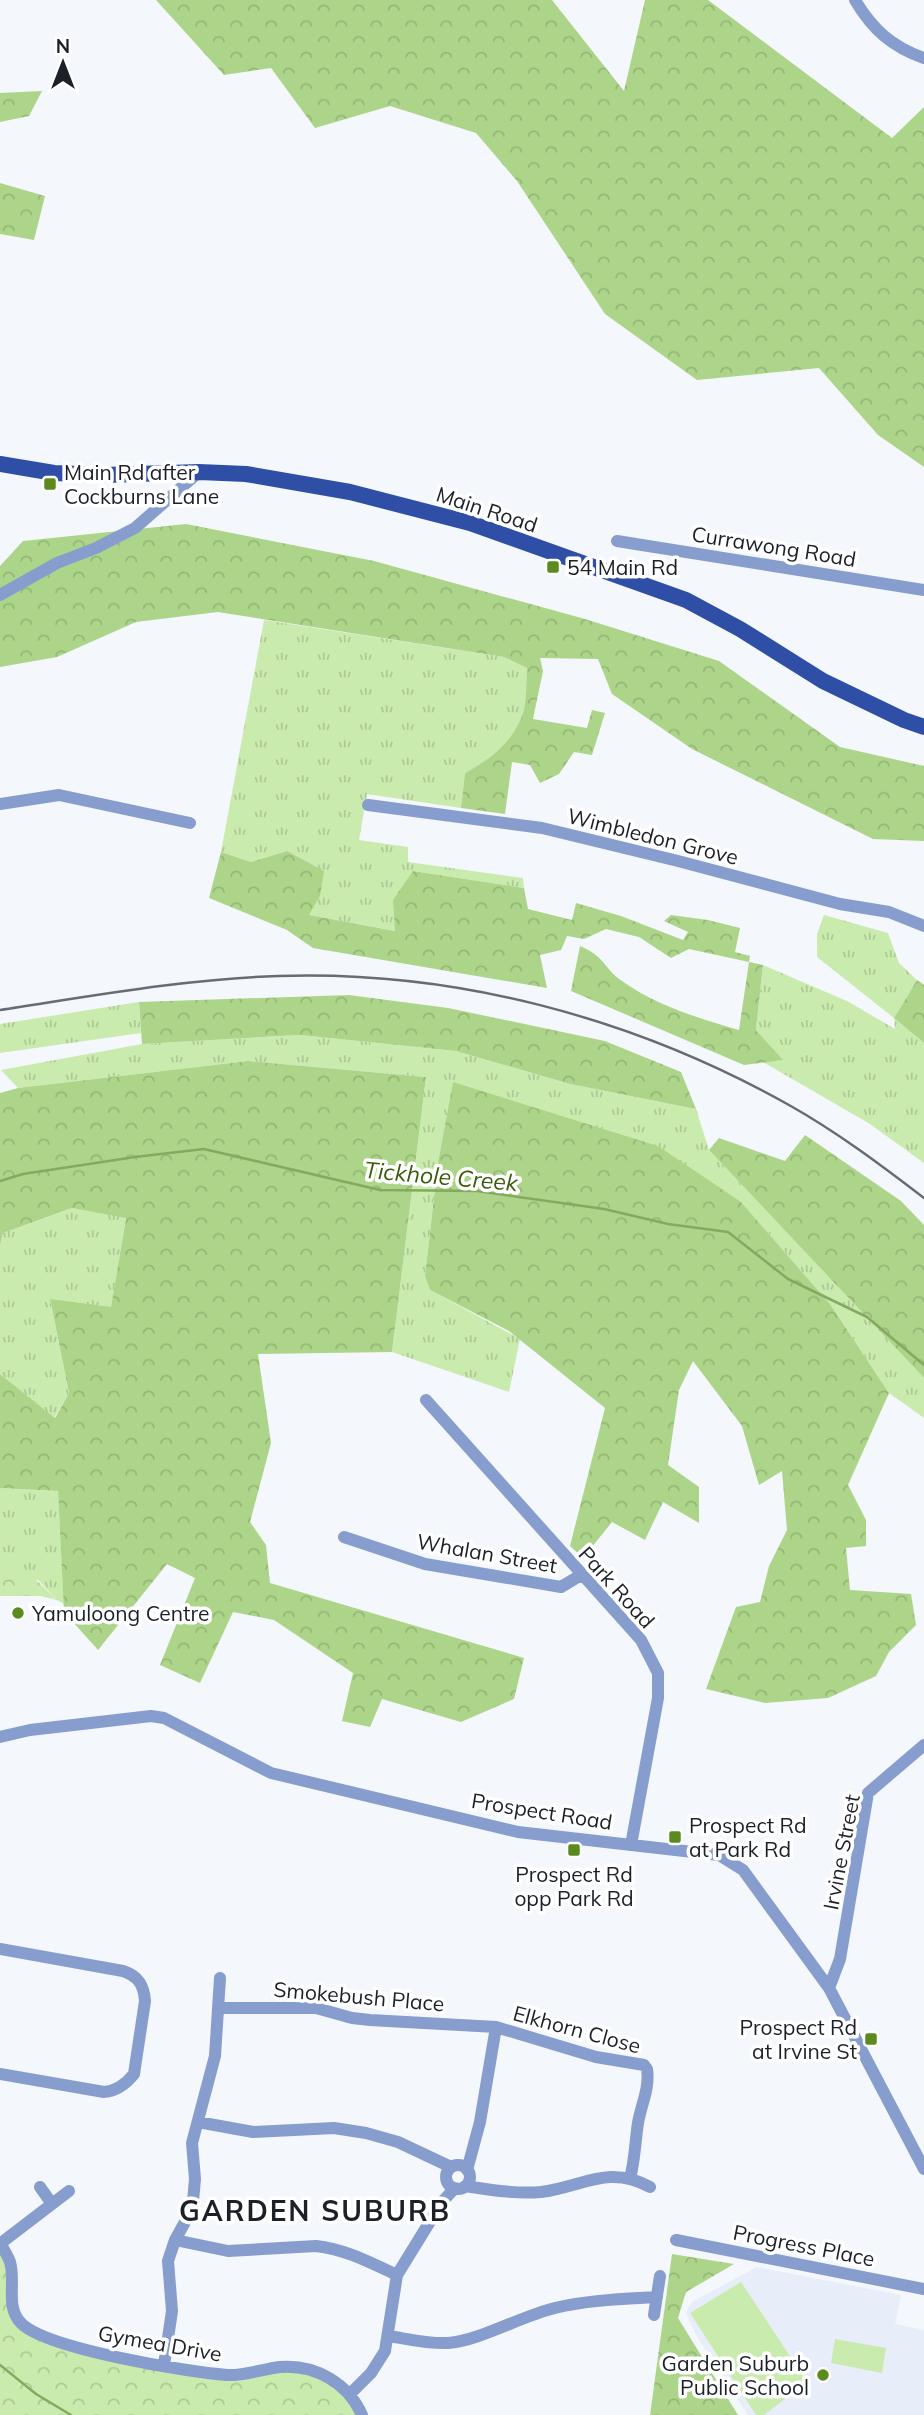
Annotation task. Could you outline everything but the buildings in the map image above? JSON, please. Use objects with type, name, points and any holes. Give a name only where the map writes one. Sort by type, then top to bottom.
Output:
[{"type":"main road","name":"Main Road","points":[[0,464],[54,473],[246,474],[350,492],[470,523],[686,600],[740,629],[824,681],[924,727]]},
{"type":"street","points":[[855,0],[865,18],[884,37],[902,50],[924,58]]},
{"type":"street","points":[[0,595],[57,564],[135,528],[200,472]]},
{"type":"street","name":"Currawong Road","points":[[617,541],[924,590]]},
{"type":"street","points":[[0,804],[59,795],[190,822]]},
{"type":"street","name":"Wimbledon Grove","points":[[368,805],[542,828],[840,904],[889,912],[924,926]]},
{"type":"street","name":"Park Road","points":[[426,1400],[641,1640],[658,1673],[657,1698],[631,1845]]},
{"type":"street","name":"Whalan Street","points":[[344,1537],[425,1564],[561,1587],[581,1575]]},
{"type":"street","name":"Prospect Road","points":[[0,1737],[30,1730],[151,1716],[164,1718],[271,1773],[518,1832],[719,1855],[743,1870],[829,1988],[920,2148],[924,2169]]},
{"type":"street","name":"Irvine Street","points":[[829,1988],[840,1959],[868,1793],[924,1745]]},
{"type":"street","points":[[0,1949],[123,1971],[139,1980],[145,2001],[134,2074],[113,2091],[104,2092],[0,2074]]},
{"type":"street","points":[[164,2365],[172,2311],[168,2261],[193,2201],[195,2179],[192,2143],[215,2056],[220,1978]]},
{"type":"street","name":"Smokebush Place","points":[[218,2008],[309,2007],[352,2018],[496,2027]]},
{"type":"street","points":[[350,2394],[379,2361],[389,2336],[397,2274],[458,2176],[472,2148],[480,2122],[496,2027]]},
{"type":"street","name":"Elkhorn Close","points":[[496,2027],[596,2057],[639,2064],[648,2069],[648,2085],[639,2120],[636,2157],[630,2178]]},
{"type":"street","points":[[198,2122],[253,2132],[334,2128],[383,2137],[428,2157],[458,2176],[489,2188],[509,2192],[539,2192],[601,2176],[630,2178],[650,2187]]},
{"type":"street","points":[[40,2187],[52,2204]]},
{"type":"street","points":[[0,2243],[69,2191]]},
{"type":"street","points":[[175,2240],[228,2252],[329,2247],[397,2274]]},
{"type":"street","name":"Progress Place","points":[[676,2240],[924,2288]]},
{"type":"street","name":"Gymea Drive","points":[[0,2243],[10,2263],[15,2316],[23,2325],[64,2344],[164,2365],[230,2375],[284,2367],[311,2369],[332,2379],[350,2394],[362,2415]]},
{"type":"street","points":[[654,2315],[660,2276]]},
{"type":"street","points":[[389,2336],[449,2343],[462,2341],[520,2318],[555,2308],[656,2297]]},
{"type":"shaded area","name":"Garden Suburb Public School","points":[[757,2267],[901,2295],[895,2324],[924,2330],[924,2415],[748,2415],[696,2335],[686,2313],[692,2302]]},
{"type":"green space","points":[[156,0],[552,0],[624,91],[645,0],[708,0],[892,138],[924,107],[924,467],[878,435],[819,368],[697,380],[605,314],[517,181],[476,133],[390,106],[315,128],[271,68],[224,75]]},
{"type":"green space","points":[[42,91],[29,116],[0,122],[0,93]]},
{"type":"green space","points":[[0,183],[45,196],[34,240],[0,234]]},
{"type":"green space","points":[[186,524],[374,561],[585,619],[719,661],[840,747],[924,766],[924,841],[873,839],[692,749],[612,694],[598,659],[540,658],[543,671],[533,719],[587,728],[592,710],[605,713],[592,755],[574,752],[559,774],[540,783],[530,765],[512,762],[505,814],[461,808],[465,773],[500,749],[513,733],[523,713],[527,668],[504,657],[218,612],[136,622],[57,657],[0,667],[0,566],[23,541]]},
{"type":"green space","points":[[264,620],[504,657],[527,668],[525,702],[519,723],[500,749],[465,773],[461,808],[367,794],[359,840],[408,847],[408,862],[523,878],[524,888],[413,871],[396,931],[308,915],[287,851],[251,862],[221,852]]},
{"type":"green space","points":[[287,851],[324,871],[320,896],[309,915],[395,931],[393,900],[413,871],[524,888],[528,909],[572,920],[576,903],[621,916],[683,940],[688,932],[664,921],[671,915],[740,928],[735,952],[750,956],[749,962],[689,949],[671,958],[639,937],[606,929],[584,939],[567,936],[561,950],[540,955],[547,988],[313,948],[287,930],[209,898],[221,852],[251,862]]},
{"type":"green space","points":[[824,915],[888,933],[899,963],[917,980],[894,1018],[817,957],[817,934]]},
{"type":"green space","points":[[580,946],[600,958],[622,981],[649,998],[693,1016],[739,1030],[749,962],[763,965],[756,1030],[783,1060],[744,1065],[571,991]]},
{"type":"green space","points":[[763,965],[849,1002],[895,1029],[894,1018],[924,1043],[924,1163],[870,1124],[763,1062],[782,1060],[756,1030]]},
{"type":"green space","points":[[917,980],[924,985],[924,1043],[894,1018]]},
{"type":"green space","points":[[349,995],[448,1008],[605,1041],[681,1072],[696,1109],[570,1084],[456,1051],[300,1035],[142,1044],[139,1002]]},
{"type":"green space","points":[[139,1002],[141,1033],[0,1053],[0,1024]]},
{"type":"green space","points":[[300,1035],[456,1051],[570,1084],[696,1109],[709,1150],[924,1378],[924,1418],[889,1393],[830,1304],[741,1202],[453,1083],[438,1162],[425,1276],[430,1290],[520,1339],[509,1392],[392,1352],[426,1077],[248,1061],[18,1088],[1,1070],[142,1044]]},
{"type":"green space","points":[[248,1061],[426,1077],[392,1352],[258,1354],[271,1443],[250,1522],[266,1545],[270,1583],[524,1658],[514,1699],[461,1722],[382,1699],[370,1727],[342,1721],[353,1673],[274,1620],[233,1612],[200,1683],[160,1665],[195,1578],[167,1564],[98,1650],[64,1612],[58,1491],[0,1488],[0,1374],[55,1418],[69,1393],[50,1299],[111,1307],[126,1218],[72,1208],[3,1233],[0,1246],[0,1093],[18,1088]]},
{"type":"green space","points":[[453,1082],[658,1146],[741,1202],[830,1304],[889,1393],[848,1485],[866,1520],[866,1546],[846,1548],[850,1590],[911,1594],[916,1625],[889,1652],[876,1676],[828,1698],[765,1703],[706,1689],[736,1607],[760,1602],[769,1566],[787,1530],[782,1471],[759,1485],[742,1426],[693,1361],[679,1390],[668,1465],[699,1487],[699,1523],[663,1502],[645,1540],[612,1522],[583,1558],[570,1546],[605,1408],[509,1331],[430,1290],[425,1276],[438,1162]]},
{"type":"green space","points":[[805,1135],[901,1201],[924,1225],[924,1378],[709,1150],[719,1138],[785,1161]]},
{"type":"green space","points":[[72,1208],[126,1217],[111,1308],[50,1300],[69,1393],[54,1418],[0,1374],[0,1246],[3,1233]]},
{"type":"green space","points":[[0,1488],[58,1491],[64,1604],[38,1580],[0,1577]]},
{"type":"green space","points":[[0,1577],[33,1577],[57,1600],[41,1596],[0,1596]]},
{"type":"green space","points":[[0,2243],[15,2316],[64,2344],[230,2375],[284,2367],[332,2379],[362,2415],[0,2415]]},
{"type":"green space","points":[[672,2254],[734,2264],[686,2292],[678,2318],[738,2415],[650,2415]]},
{"type":"green space","points":[[741,2282],[807,2382],[764,2415],[756,2415],[690,2313]]},
{"type":"green space","points":[[835,2339],[886,2348],[882,2373],[831,2363]]},
{"type":"waterway","name":"Tickhole Creek","points":[[0,1181],[23,1174],[204,1149],[380,1190],[477,1191],[604,1209],[668,1224],[728,1232],[788,1279],[867,1317],[924,1365]]},
{"type":"waterway","points":[[0,2365],[36,2394],[71,2415]]},
{"type":"railway","points":[[0,1010],[173,984],[278,976],[345,976],[411,981],[477,991],[606,1024],[669,1047],[730,1074],[824,1126],[924,1198]]},
{"type":"place","name":"Main Rd after Cockburns Lane","points":[[50,484]]},
{"type":"place","name":"54 Main Rd","points":[[553,567]]},
{"type":"place","name":"Yamuloong Centre","points":[[18,1613]]},
{"type":"place","name":"Prospect Rd at Park Rd","points":[[675,1837]]},
{"type":"place","name":"Prospect Rd opp Park Rd","points":[[574,1850]]},
{"type":"place","name":"Prospect Rd at Irvine St","points":[[871,2039]]},
{"type":"place","name":"Garden Suburb Public School","points":[[823,2375]]},
{"type":"district","name":"GARDEN SUBURB","points":[[315,2210]]}]
